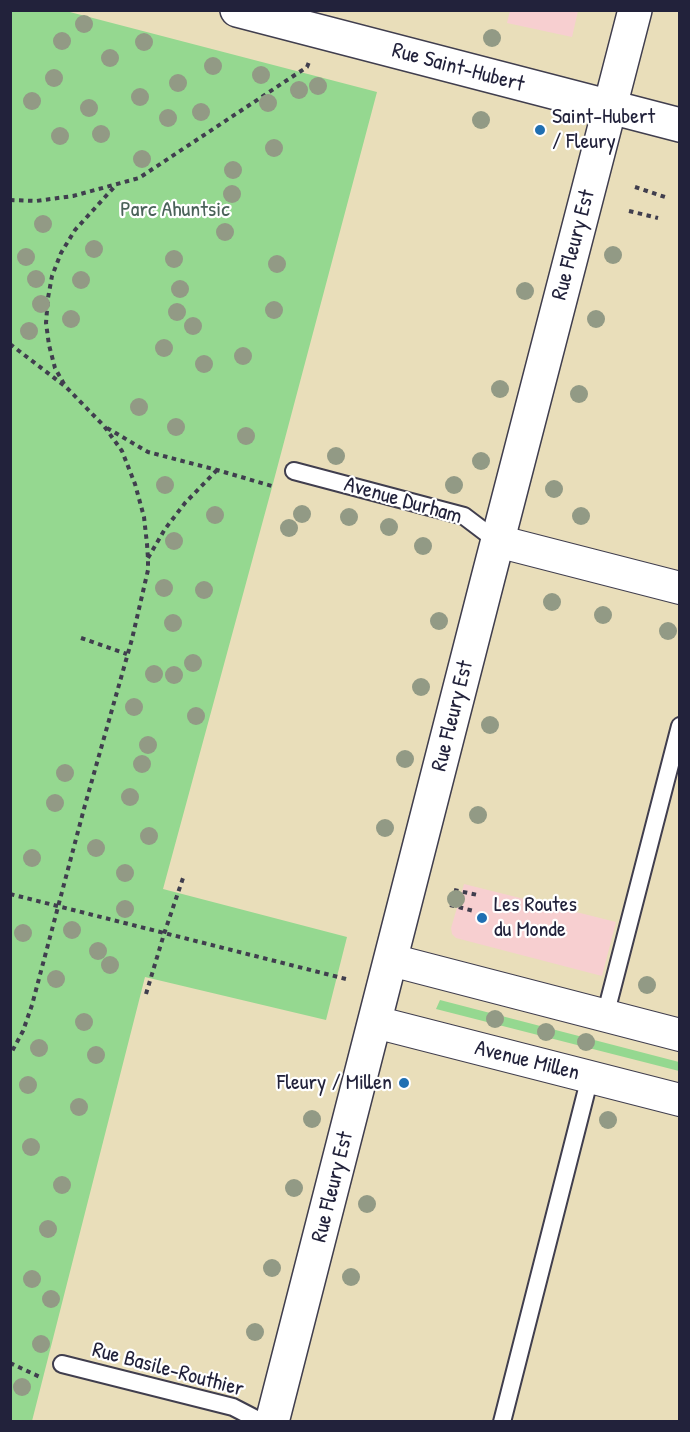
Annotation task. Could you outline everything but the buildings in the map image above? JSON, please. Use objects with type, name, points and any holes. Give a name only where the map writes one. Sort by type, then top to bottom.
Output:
[{"type":"street","name":"Rue Saint-Hubert","points":[[237,10],[680,125]]},
{"type":"street","name":"Rue Fleury Est","points":[[272,1422],[635,10]]},
{"type":"street","name":"Avenue Durham","points":[[497,541],[680,588]]},
{"type":"street","points":[[391,960],[680,1035]]},
{"type":"street","name":"Avenue Millen","points":[[375,1022],[680,1100]]},
{"type":"lane","name":"Avenue Durham","points":[[294,471],[464,516],[497,541]]},
{"type":"lane","points":[[605,1016],[680,726]]},
{"type":"lane","points":[[502,1422],[590,1077]]},
{"type":"lane","name":"Rue Basile-Routhier","points":[[62,1364],[233,1407],[262,1422]]},
{"type":"path","points":[[10,200],[36,201],[73,196],[139,178],[307,67]]},
{"type":"path","points":[[66,387],[55,368],[46,322],[52,276],[75,230],[117,185]]},
{"type":"path","points":[[635,187],[668,198]]},
{"type":"path","points":[[629,211],[658,218]]},
{"type":"path","points":[[10,344],[66,387],[104,426],[122,451],[135,484],[144,517],[148,560],[148,570],[127,654],[32,1005],[23,1031],[10,1055]]},
{"type":"path","points":[[104,426],[148,452],[272,486]]},
{"type":"path","points":[[148,560],[165,529],[185,502],[217,470]]},
{"type":"path","points":[[81,638],[127,654]]},
{"type":"path","points":[[146,994],[183,878]]},
{"type":"path","points":[[454,890],[478,896]]},
{"type":"path","points":[[10,894],[344,979]]},
{"type":"path","points":[[450,905],[474,911]]},
{"type":"path","points":[[10,1364],[43,1378]]},
{"type":"shaded area","points":[[510,10],[578,11],[572,37],[507,23]]},
{"type":"shaded area","points":[[464,884],[616,922],[602,976],[456,938],[451,928]]},
{"type":"green space","name":"Parc Ahuntsic","points":[[10,11],[66,11],[377,92],[163,889],[347,937],[326,1020],[145,977],[32,1421],[11,1422]]},
{"type":"green space","points":[[440,1000],[679,1062],[679,1071],[436,1009]]},
{"type":"place","name":"Saint-Hubert / Fleury","points":[[540,130]]},
{"type":"place","name":"Les Routes du Monde","points":[[482,918]]},
{"type":"place","name":"Fleury / Millen","points":[[404,1083]]}]
